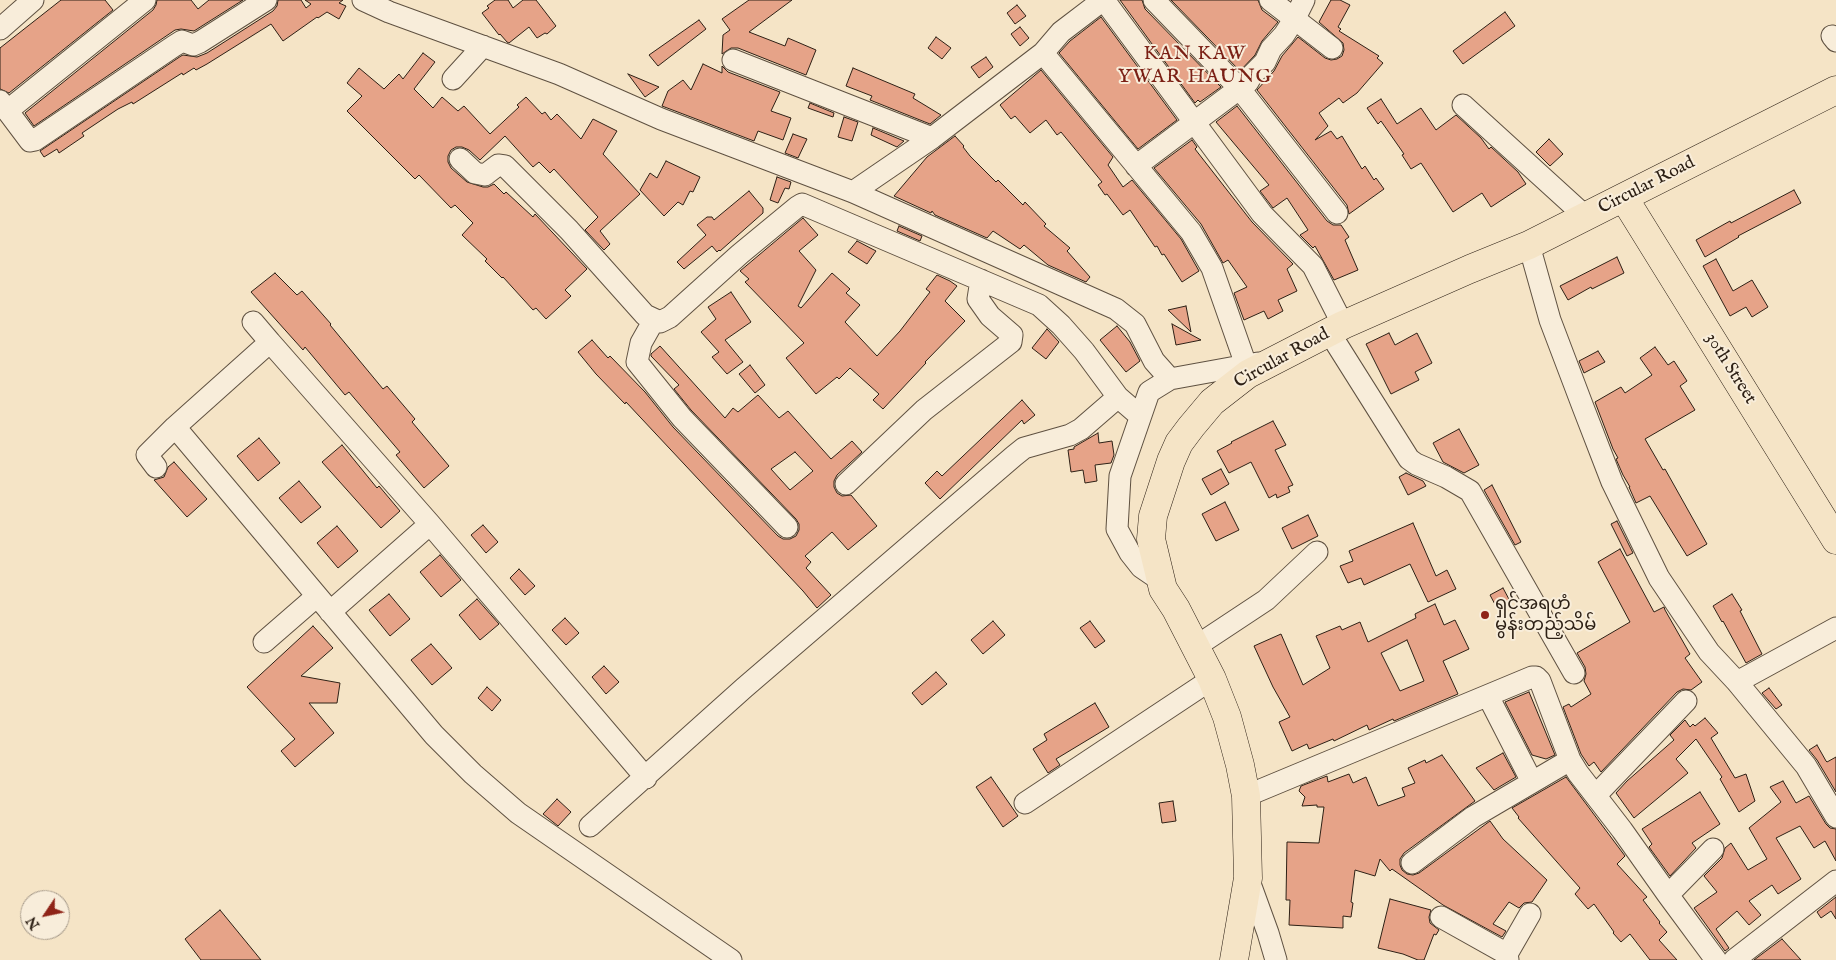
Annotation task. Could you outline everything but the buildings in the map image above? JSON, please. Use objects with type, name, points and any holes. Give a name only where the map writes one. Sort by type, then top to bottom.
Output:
[{"type":"main road","name":"Circular Road","points":[[1234,960],[1248,878],[1246,796],[1240,765],[1230,726],[1212,679],[1176,609],[1163,589],[1150,539],[1153,516],[1179,443],[1212,402],[1248,374],[1336,329],[1470,269],[1530,245],[1836,90]]},
{"type":"main road","name":"30th Street","points":[[1624,198],[1836,540]]},
{"type":"street","points":[[0,29],[33,0]]},
{"type":"street","points":[[145,0],[3,106],[30,141],[35,140],[182,41],[193,45],[200,42],[266,0]]},
{"type":"street","points":[[363,0],[389,12],[559,74],[661,119],[853,192],[1116,310],[1135,324],[1154,361],[1170,379]]},
{"type":"street","points":[[853,192],[932,138],[1043,53],[1062,32],[1104,0],[1262,214],[1313,266],[1336,329],[1410,459],[1416,464],[1446,477],[1470,491],[1574,673]]},
{"type":"street","points":[[1154,0],[1240,89],[1337,212]]},
{"type":"street","points":[[1270,0],[1299,9],[1332,48]]},
{"type":"street","points":[[1136,166],[1194,121],[1240,89],[1265,62],[1271,49],[1299,9]]},
{"type":"street","points":[[453,79],[483,46]]},
{"type":"street","points":[[1043,53],[1191,232],[1212,268],[1246,365]]},
{"type":"street","points":[[733,60],[932,138]]},
{"type":"street","points":[[1463,105],[1586,217]]},
{"type":"street","points":[[460,159],[476,173],[484,175],[498,165],[505,166],[569,230],[645,315],[654,320],[660,322],[670,317],[740,254],[797,206],[802,204],[1039,305],[1061,325],[1084,351],[1118,397],[1140,416]]},
{"type":"street","points":[[1530,245],[1550,320],[1612,482],[1659,578],[1709,652],[1737,682],[1806,766],[1836,817]]},
{"type":"street","points":[[846,484],[924,410],[1011,342],[1012,335],[990,316],[978,299],[982,280]]},
{"type":"street","points":[[654,320],[641,344],[637,362],[682,418],[787,527]]},
{"type":"street","points":[[253,322],[430,524],[646,778]]},
{"type":"street","points":[[156,467],[147,456],[175,428],[270,342]]},
{"type":"street","points":[[1160,580],[1141,567],[1130,553],[1117,528],[1120,476],[1149,392],[1170,379],[1276,359]]},
{"type":"street","points":[[590,826],[646,778],[744,688],[1014,456],[1024,448],[1070,435],[1081,429],[1118,397]]},
{"type":"street","points":[[175,428],[434,735],[472,774],[518,812],[731,960]]},
{"type":"street","points":[[264,642],[323,604],[430,524]]},
{"type":"street","points":[[1195,647],[1266,600],[1317,552]]},
{"type":"street","points":[[1737,682],[1836,628]]},
{"type":"street","points":[[1246,796],[1532,677],[1536,678],[1540,681],[1570,760],[1716,960]]},
{"type":"street","points":[[1025,803],[1212,679]]},
{"type":"street","points":[[1488,696],[1532,782]]},
{"type":"street","points":[[1596,795],[1686,701]]},
{"type":"street","points":[[1412,863],[1473,817],[1570,760]]},
{"type":"street","points":[[1668,895],[1713,849]]},
{"type":"street","points":[[1248,878],[1276,960]]},
{"type":"street","points":[[1734,960],[1836,881]]},
{"type":"street","points":[[1441,917],[1507,957],[1530,914]]},
{"type":"place","name":"ရှင်အရဟံ မွန်းတည့်သိမ်","points":[[1485,615]]},
{"type":"district","name":"KAN KAW YWAR HAUNG","points":[[1195,66]]}]
